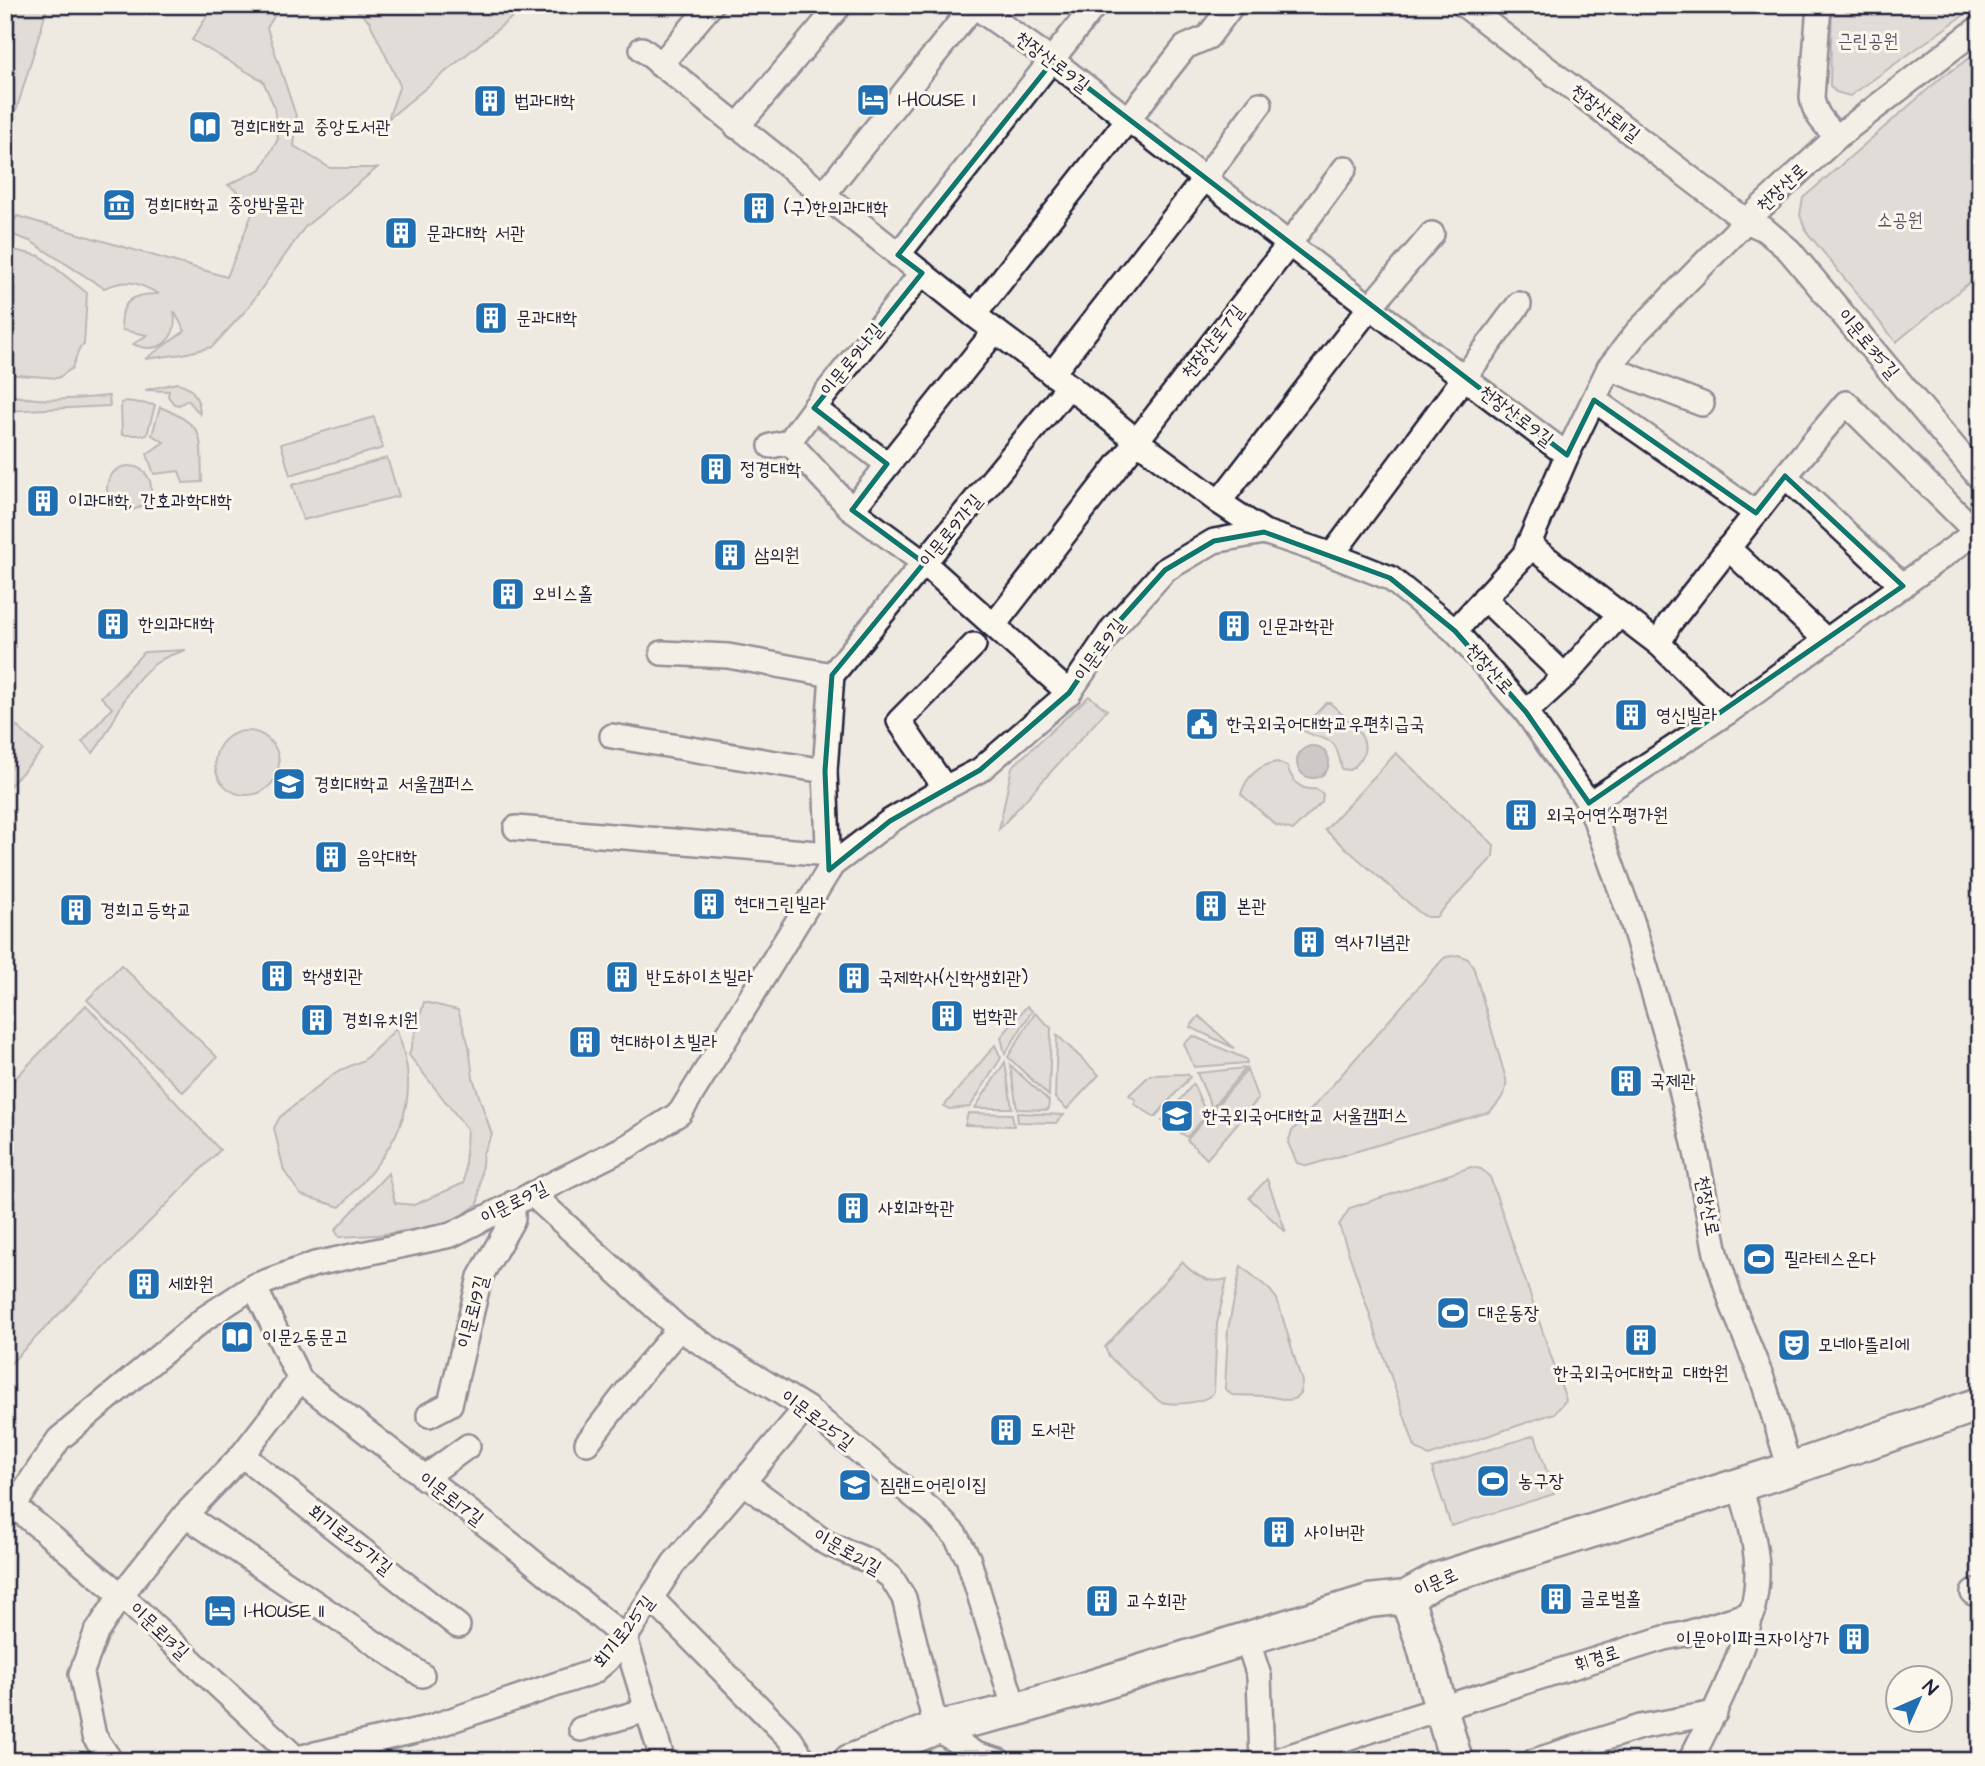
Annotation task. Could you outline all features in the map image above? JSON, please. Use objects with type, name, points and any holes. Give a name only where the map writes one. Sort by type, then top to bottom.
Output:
[{"type":"main road","name":"이문로","points":[[850,1761],[936,1728],[1015,1710],[1368,1601],[1406,1597],[1438,1579],[1790,1469],[1980,1404]]},
{"type":"main road","points":[[1406,1597],[1422,1641],[1456,1761]]},
{"type":"street","points":[[660,65],[711,5]]},
{"type":"street","points":[[737,127],[840,5]]},
{"type":"street","points":[[824,194],[974,5]]},
{"type":"street","name":"천장산로9길","points":[[974,5],[1053,61],[1370,307],[1567,455]]},
{"type":"street","points":[[898,255],[1095,5]]},
{"type":"street","points":[[974,315],[1185,47],[1208,37],[1232,5]]},
{"type":"street","name":"천장산로11길","points":[[1464,5],[1746,221]]},
{"type":"street","points":[[1819,5],[1813,108],[1817,116],[1838,137]]},
{"type":"street","name":"천장산로","points":[[1790,1469],[1759,1370],[1732,1304],[1716,1253],[1695,1147],[1675,1066],[1631,918],[1589,803],[1527,712],[1455,631],[1524,555],[1567,455],[1609,368],[1637,332],[1746,221],[1838,137],[1980,27]]},
{"type":"street","points":[[642,50],[974,315],[1219,502],[1264,532],[1390,578],[1455,631]]},
{"type":"street","points":[[1061,380],[1260,104]]},
{"type":"street","points":[[1290,243],[1345,167]]},
{"type":"street","name":"이문로35길","points":[[1746,221],[1764,229],[1789,250],[1980,478]]},
{"type":"street","points":[[1219,502],[1370,307],[1432,234]]},
{"type":"street","name":"천장산로7길","points":[[1137,441],[1290,243]]},
{"type":"street","name":"이문로9나길","points":[[887,464],[814,408],[922,273]]},
{"type":"street","name":"천장산로9길","points":[[1465,377],[1519,304]]},
{"type":"street","points":[[852,510],[995,331]]},
{"type":"street","points":[[1609,368],[1702,404]]},
{"type":"street","points":[[1332,555],[1465,377]]},
{"type":"street","name":"이문로9가길","points":[[832,675],[924,563],[1061,380]]},
{"type":"street","points":[[1594,400],[1756,513]]},
{"type":"street","points":[[1589,803],[1728,712],[1976,532],[1846,403],[1669,624],[1659,644]]},
{"type":"street","points":[[814,408],[780,444],[852,510],[924,563],[1069,693]]},
{"type":"street","points":[[993,625],[1137,441]]},
{"type":"street","points":[[1785,476],[1903,586]]},
{"type":"street","name":"이문로9길","points":[[10,1510],[59,1439],[205,1318],[254,1286],[315,1264],[451,1235],[628,1146],[680,1113],[829,862],[890,821],[980,770],[1069,693],[1113,628],[1165,570],[1214,541],[1264,532]]},
{"type":"street","points":[[1528,544],[1659,644],[1728,712]]},
{"type":"street","points":[[1728,548],[1827,641]]},
{"type":"street","points":[[1484,598],[1565,676]]},
{"type":"street","points":[[1527,712],[1565,676],[1620,614]]},
{"type":"street","points":[[945,788],[899,721],[974,645]]},
{"type":"street","points":[[516,828],[829,862],[825,771],[832,675],[728,656],[662,653]]},
{"type":"street","points":[[612,736],[825,771]]},
{"type":"street","name":"이문로25길","points":[[523,1198],[679,1329],[806,1408],[932,1511],[962,1546],[1015,1710]]},
{"type":"street","name":"이문로19길","points":[[429,1415],[450,1404],[480,1277],[523,1198]]},
{"type":"street","name":"이문로17길","points":[[254,1286],[300,1380],[521,1552],[625,1637]]},
{"type":"street","points":[[587,1443],[679,1329]]},
{"type":"street","points":[[111,1761],[94,1737],[81,1674],[96,1633],[121,1595],[185,1515],[242,1455],[300,1380]]},
{"type":"street","name":"회기로25길","points":[[294,1760],[428,1728],[578,1678],[600,1668],[625,1637],[674,1563],[806,1408]]},
{"type":"street","points":[[424,1478],[468,1446]]},
{"type":"street","name":"회기로25가길","points":[[242,1455],[458,1626]]},
{"type":"street","name":"이문로21길","points":[[743,1482],[826,1543],[869,1560],[891,1577],[904,1598],[936,1728]]},
{"type":"street","points":[[1690,1761],[1715,1713],[1753,1613],[1757,1570],[1752,1529],[1739,1485]]},
{"type":"street","name":"이문로13길","points":[[10,1510],[121,1595],[294,1760]]},
{"type":"street","points":[[185,1515],[422,1675]]},
{"type":"street","points":[[651,1598],[790,1739],[804,1761]]},
{"type":"street","name":"휘경로","points":[[1274,1761],[1664,1638],[1753,1613]]},
{"type":"street","points":[[625,1637],[663,1761]]},
{"type":"street","points":[[1247,1639],[1259,1676],[1262,1761]]},
{"type":"street","points":[[581,1728],[647,1710]]},
{"type":"street","points":[[1534,1761],[1640,1727],[1715,1713]]},
{"type":"street","points":[[936,1728],[975,1754],[999,1761]]},
{"type":"highlighted area","points":[[1053,61],[1567,455],[1594,400],[1756,513],[1785,476],[1903,586],[1589,803],[1526,712],[1455,631],[1390,578],[1264,532],[1214,541],[1165,570],[1113,628],[1069,693],[980,770],[890,821],[829,870],[825,771],[832,675],[924,563],[852,510],[887,464],[814,408],[922,273],[898,255]]},
{"type":"green space","points":[[18,5],[48,5],[17,108],[5,122],[5,14],[12,17]]},
{"type":"green space","points":[[214,5],[281,5],[267,28],[297,119],[294,146],[330,168],[377,168],[305,227],[247,309],[212,347],[145,359],[185,331],[174,311],[174,329],[166,342],[159,346],[152,348],[133,344],[147,335],[122,330],[123,312],[130,300],[143,295],[159,294],[126,282],[104,288],[30,241],[7,233],[17,216],[227,277],[256,204],[228,185],[261,169],[278,139],[274,106],[263,81],[192,40]]},
{"type":"green space","points":[[351,5],[527,5],[388,119],[400,85],[369,21]]},
{"type":"green space","name":"근린공원","points":[[1832,5],[1978,5],[1850,96],[1836,92],[1830,86]]},
{"type":"green space","name":"소공원","points":[[1980,51],[1980,274],[1896,342],[1806,231],[1800,215],[1803,198],[1942,77]]},
{"type":"green space","points":[[5,248],[40,256],[87,293],[84,345],[80,347],[72,368],[58,378],[5,374]]},
{"type":"green space","points":[[177,383],[194,394],[200,414],[188,400],[179,405],[174,404],[168,396],[169,391],[145,390]]},
{"type":"green space","points":[[5,394],[44,399],[109,396],[110,406],[5,411]]},
{"type":"green space","points":[[126,401],[155,405],[147,435],[122,435],[121,403]]},
{"type":"green space","points":[[160,407],[194,427],[200,443],[202,482],[183,483],[179,471],[154,474],[147,454],[164,442],[152,435]]},
{"type":"green space","points":[[374,417],[383,448],[290,475],[281,444]]},
{"type":"green space","points":[[387,458],[399,496],[303,520],[292,485]]},
{"type":"green space","points":[[129,466],[144,473],[151,488],[144,503],[129,510],[114,503],[107,488],[114,473]]},
{"type":"green space","points":[[186,650],[164,658],[139,679],[93,753],[82,742],[112,708],[101,697],[144,652]]},
{"type":"green space","points":[[1089,696],[1107,710],[999,829],[1012,767]]},
{"type":"green space","points":[[1326,703],[1330,703],[1355,726],[1364,743],[1360,761],[1350,770],[1342,769],[1336,749],[1330,741],[1304,731],[1305,725]]},
{"type":"green space","points":[[12,722],[43,750],[5,791],[5,729]]},
{"type":"green space","points":[[247,731],[259,733],[270,740],[277,751],[277,775],[270,786],[259,793],[247,795],[235,793],[224,786],[217,775],[215,763],[217,751],[224,740],[235,733]]},
{"type":"green space","points":[[1396,753],[1494,845],[1493,857],[1436,917],[1427,917],[1420,913],[1325,830]]},
{"type":"green space","points":[[1277,762],[1287,766],[1294,780],[1301,786],[1316,789],[1323,794],[1322,802],[1293,830],[1276,825],[1241,794],[1254,773]]},
{"type":"green space","points":[[1459,955],[1468,959],[1473,966],[1506,1079],[1506,1088],[1499,1101],[1489,1112],[1307,1166],[1297,1163],[1288,1143],[1292,1131],[1443,959]]},
{"type":"green space","points":[[121,965],[217,1057],[183,1092],[87,1000]]},
{"type":"green space","points":[[424,1002],[458,1010],[469,1046],[473,1078],[492,1135],[483,1153],[478,1204],[449,1225],[339,1237],[335,1230],[388,1173],[395,1203],[414,1205],[464,1183],[467,1129],[409,1055]]},
{"type":"green space","points":[[86,1005],[220,1150],[5,1369],[5,1089]]},
{"type":"green space","points":[[1027,1006],[1032,1011],[1005,1054],[1001,1037]]},
{"type":"green space","points":[[1035,1013],[1051,1028],[1049,1096],[1008,1057]]},
{"type":"green space","points":[[1199,1016],[1234,1048],[1190,1027]]},
{"type":"green space","points":[[396,1029],[405,1057],[408,1082],[400,1127],[389,1147],[340,1207],[301,1195],[284,1171],[274,1128],[280,1117],[336,1072],[364,1060]]},
{"type":"green space","points":[[1057,1035],[1099,1075],[1067,1109],[1055,1098]]},
{"type":"green space","points":[[1193,1036],[1246,1059],[1247,1063],[1194,1067],[1184,1044]]},
{"type":"green space","points":[[995,1045],[1001,1058],[970,1107],[949,1109],[944,1106]]},
{"type":"green space","points":[[1005,1062],[1012,1108],[975,1108]]},
{"type":"green space","points":[[1010,1065],[1049,1101],[1048,1110],[1017,1109]]},
{"type":"green space","points":[[1246,1068],[1212,1108],[1197,1073]]},
{"type":"green space","points":[[1247,1070],[1258,1099],[1207,1159],[1187,1140]]},
{"type":"green space","points":[[1187,1074],[1190,1077],[1155,1117],[1134,1104],[1136,1100],[1129,1095],[1150,1075]]},
{"type":"green space","points":[[1193,1084],[1207,1115],[1187,1137],[1162,1121]]},
{"type":"green space","points":[[968,1113],[1012,1114],[1014,1126],[965,1125]]},
{"type":"green space","points":[[1017,1113],[1064,1115],[1056,1123],[1018,1122]]},
{"type":"green space","name":"대운동장","points":[[1471,1167],[1481,1169],[1490,1177],[1566,1400],[1555,1413],[1429,1456],[1415,1447],[1339,1225],[1350,1208]]},
{"type":"green space","points":[[1267,1179],[1286,1232],[1249,1198]]},
{"type":"green space","points":[[1182,1262],[1202,1278],[1214,1281],[1227,1279],[1217,1324],[1214,1392],[1196,1401],[1172,1403],[1159,1401],[1109,1357],[1105,1347]]},
{"type":"green space","points":[[1241,1266],[1277,1299],[1302,1382],[1300,1393],[1294,1399],[1232,1395],[1225,1389],[1228,1329]]},
{"type":"green space","name":"농구장","points":[[1535,1435],[1554,1494],[1451,1526],[1432,1468]]},
{"type":"shaded area","points":[[1313,746],[1324,751],[1329,762],[1324,773],[1313,778],[1302,773],[1297,762],[1302,751]]},
{"type":"place","name":"I-HOUSE I","points":[[873,100]]},
{"type":"place","name":"법과대학","points":[[490,101]]},
{"type":"place","name":"경희대학교 중앙도서관","points":[[205,127]]},
{"type":"place","name":"경희대학교 중앙박물관","points":[[119,205]]},
{"type":"place","name":"(구)한의과대학","points":[[759,208]]},
{"type":"place","name":"문과대학 서관","points":[[401,233]]},
{"type":"place","name":"문과대학","points":[[491,318]]},
{"type":"place","name":"정경대학","points":[[716,469]]},
{"type":"place","name":"이과대학, 간호과학대학","points":[[43,501]]},
{"type":"place","name":"삼의원","points":[[730,555]]},
{"type":"place","name":"오비스홀","points":[[508,594]]},
{"type":"place","name":"한의과대학","points":[[113,624]]},
{"type":"place","name":"인문과학관","points":[[1234,626]]},
{"type":"place","name":"영신빌라","points":[[1631,715]]},
{"type":"place","name":"한국외국어대학교우편취급국","points":[[1202,724]]},
{"type":"place","name":"경희대학교 서울캠퍼스","points":[[289,784]]},
{"type":"place","name":"외국어연수평가원","points":[[1521,815]]},
{"type":"place","name":"음악대학","points":[[331,857]]},
{"type":"place","name":"현대그린빌라","points":[[709,904]]},
{"type":"place","name":"본관","points":[[1211,906]]},
{"type":"place","name":"경희고등학교","points":[[76,910]]},
{"type":"place","name":"역사기념관","points":[[1309,942]]},
{"type":"place","name":"학생회관","points":[[277,976]]},
{"type":"place","name":"반도하이츠빌라","points":[[622,977]]},
{"type":"place","name":"국제학사(신학생회관)","points":[[854,978]]},
{"type":"place","name":"법학관","points":[[947,1016]]},
{"type":"place","name":"경희유치원","points":[[317,1020]]},
{"type":"place","name":"현대하이츠빌라","points":[[585,1042]]},
{"type":"place","name":"국제관","points":[[1626,1081]]},
{"type":"place","name":"한국외국어대학교 서울캠퍼스","points":[[1177,1116]]},
{"type":"place","name":"사회과학관","points":[[853,1208]]},
{"type":"place","name":"필라테스온다","points":[[1759,1259]]},
{"type":"place","name":"세화원","points":[[144,1284]]},
{"type":"place","name":"대운동장","points":[[1453,1313]]},
{"type":"place","name":"이문2동문고","points":[[237,1337]]},
{"type":"place","name":"한국외국어대학교 대학원","points":[[1641,1340]]},
{"type":"place","name":"모네아뜰리에","points":[[1794,1345]]},
{"type":"place","name":"도서관","points":[[1006,1430]]},
{"type":"place","name":"농구장","points":[[1493,1481]]},
{"type":"place","name":"짐랜드어린이집","points":[[855,1485]]},
{"type":"place","name":"사이버관","points":[[1279,1532]]},
{"type":"place","name":"글로벌홀","points":[[1556,1599]]},
{"type":"place","name":"교수회관","points":[[1102,1601]]},
{"type":"place","name":"I-HOUSE II","points":[[220,1611]]},
{"type":"place","name":"이문아이파크자이상가","points":[[1854,1639]]}]
